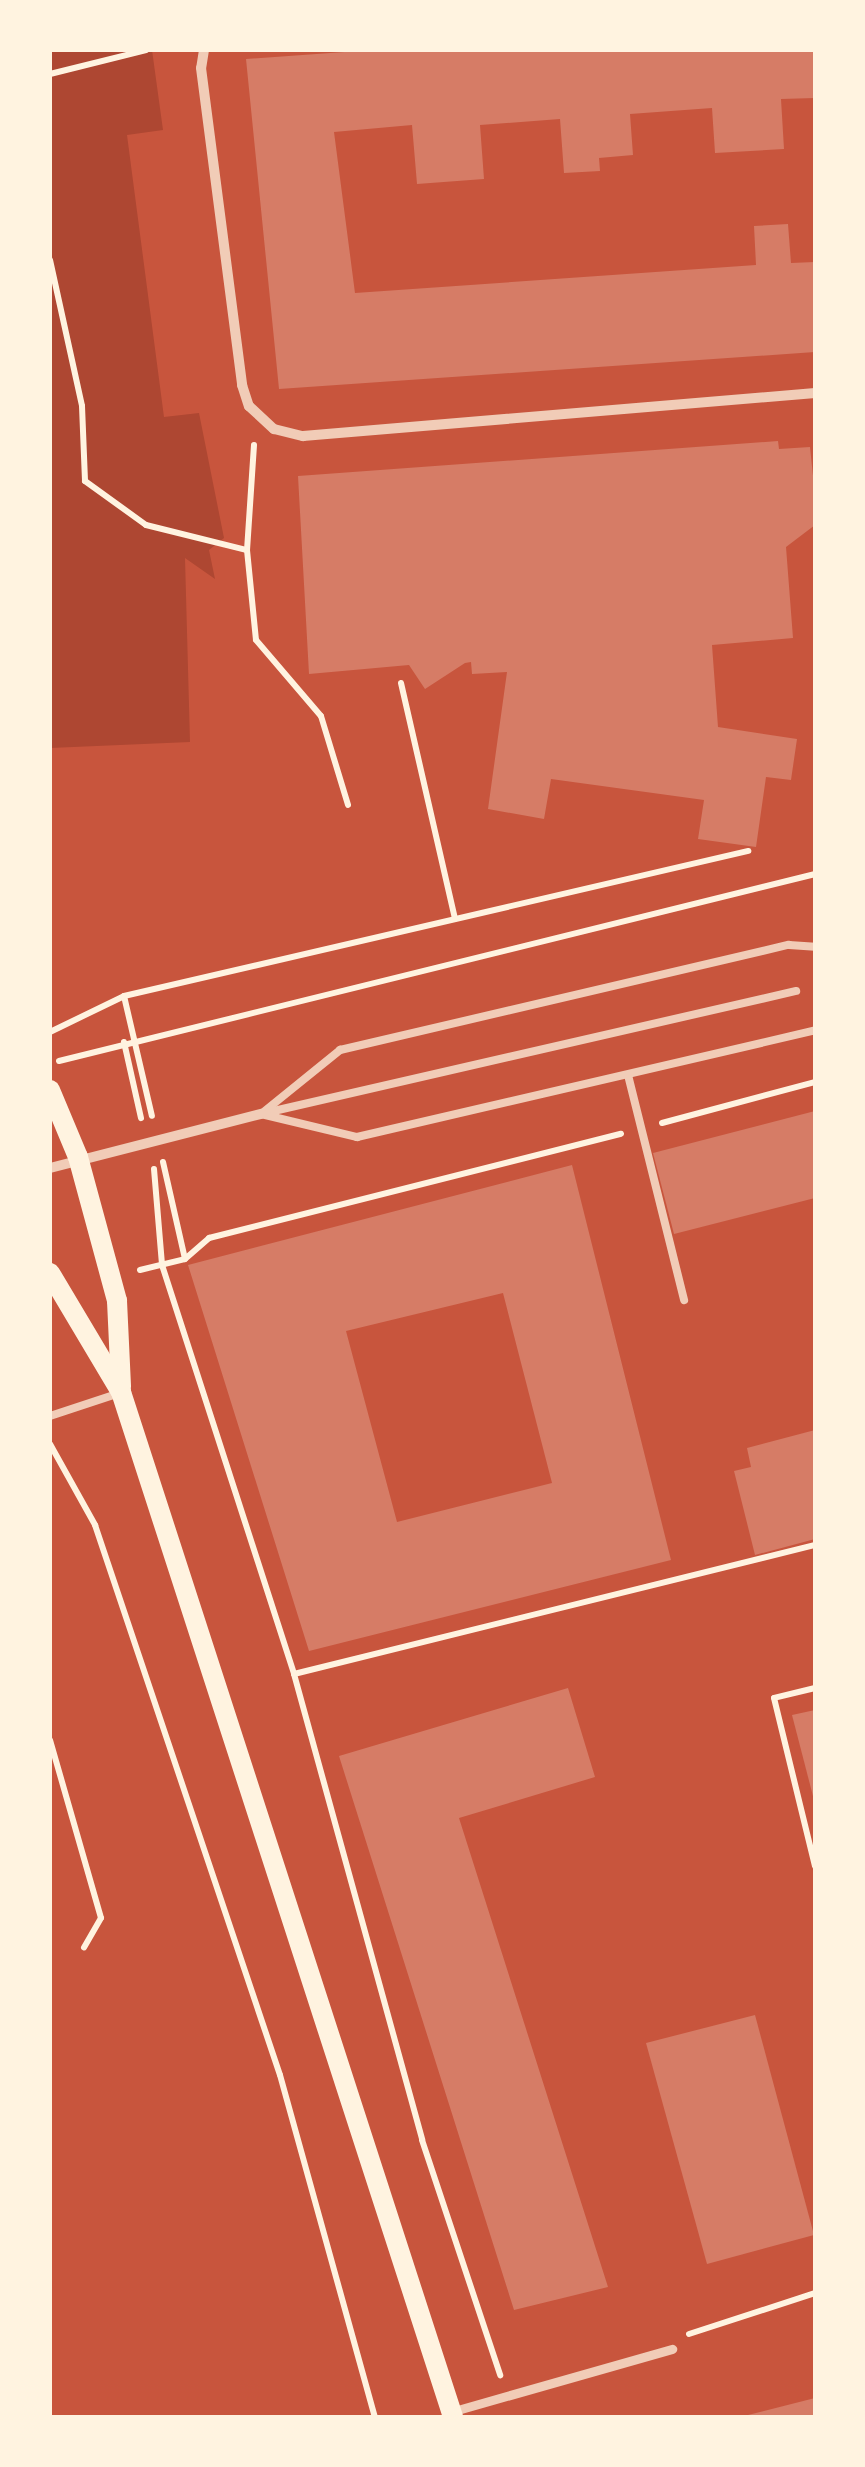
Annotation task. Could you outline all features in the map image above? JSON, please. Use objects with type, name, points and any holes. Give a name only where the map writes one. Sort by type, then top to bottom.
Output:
[{"type":"main road","points":[[50,1090],[78,1158],[117,1301],[121,1392]]},
{"type":"main road","points":[[50,1273],[121,1392],[452,2414]]},
{"type":"street","points":[[204,50],[242,385],[260,418],[303,436],[815,393]]},
{"type":"street","points":[[50,1168],[261,1114]]},
{"type":"street","points":[[452,2414],[672,2349]]},
{"type":"lane","points":[[261,1114],[340,1050],[788,945],[815,948]]},
{"type":"lane","points":[[261,1114],[796,990]]},
{"type":"lane","points":[[261,1114],[357,1137],[815,1030]]},
{"type":"lane","points":[[628,1075],[684,1300]]},
{"type":"lane","points":[[50,1416],[121,1392]]},
{"type":"path","points":[[50,74],[146,50]]},
{"type":"path","points":[[50,260],[82,406],[84,482],[146,525],[247,550]]},
{"type":"path","points":[[260,418],[248,472],[247,550],[256,640],[321,716],[348,805]]},
{"type":"path","points":[[401,683],[455,919]]},
{"type":"path","points":[[50,1032],[124,996],[748,852]]},
{"type":"path","points":[[63,1059],[815,874]]},
{"type":"path","points":[[124,1042],[136,1094]]},
{"type":"path","points":[[135,1272],[186,1259],[209,1238],[815,1082]]},
{"type":"path","points":[[159,1187],[162,1266],[294,1674],[422,2140],[506,2396]]},
{"type":"path","points":[[50,1444],[95,1525],[274,2057],[375,2417]]},
{"type":"path","points":[[294,1674],[815,1545]]},
{"type":"path","points":[[815,1688],[774,1698],[812,1838],[815,1866]]},
{"type":"path","points":[[50,1740],[101,1918],[84,1947]]},
{"type":"path","points":[[672,2349],[696,2327],[815,2294]]},
{"type":"shaded area","points":[[50,50],[152,50],[163,130],[127,135],[164,417],[199,413],[224,538],[209,550],[215,579],[185,558],[190,742],[50,748]]},
{"type":"building","points":[[372,50],[815,50],[815,98],[781,99],[784,149],[715,153],[712,108],[630,114],[633,155],[599,158],[600,171],[564,173],[560,119],[480,125],[484,179],[417,184],[412,125],[334,132],[355,293],[756,265],[754,226],[788,224],[791,263],[815,262],[815,352],[279,389],[246,59]]},
{"type":"building","points":[[778,441],[779,449],[810,447],[815,495],[815,525],[786,547],[793,638],[712,645],[718,727],[797,739],[791,780],[766,777],[756,847],[698,839],[704,800],[551,779],[544,819],[488,809],[507,672],[472,674],[471,662],[465,663],[425,689],[409,665],[309,674],[298,476]]},
{"type":"building","points":[[815,1111],[815,1198],[674,1234],[653,1153]]},
{"type":"building","points":[[572,1165],[671,1560],[309,1651],[188,1265]],"holes":[[[503,1293],[552,1483],[397,1522],[346,1331]]]},
{"type":"building","points":[[815,1430],[815,1539],[755,1555],[734,1471],[751,1467],[747,1448]]},
{"type":"building","points":[[568,1688],[595,1777],[459,1818],[608,2287],[514,2310],[339,1756]]},
{"type":"building","points":[[815,1710],[815,1800],[814,1800],[792,1715]]},
{"type":"building","points":[[755,2015],[814,2235],[707,2264],[646,2043]]},
{"type":"building","points":[[815,2398],[815,2417],[744,2416]]}]
